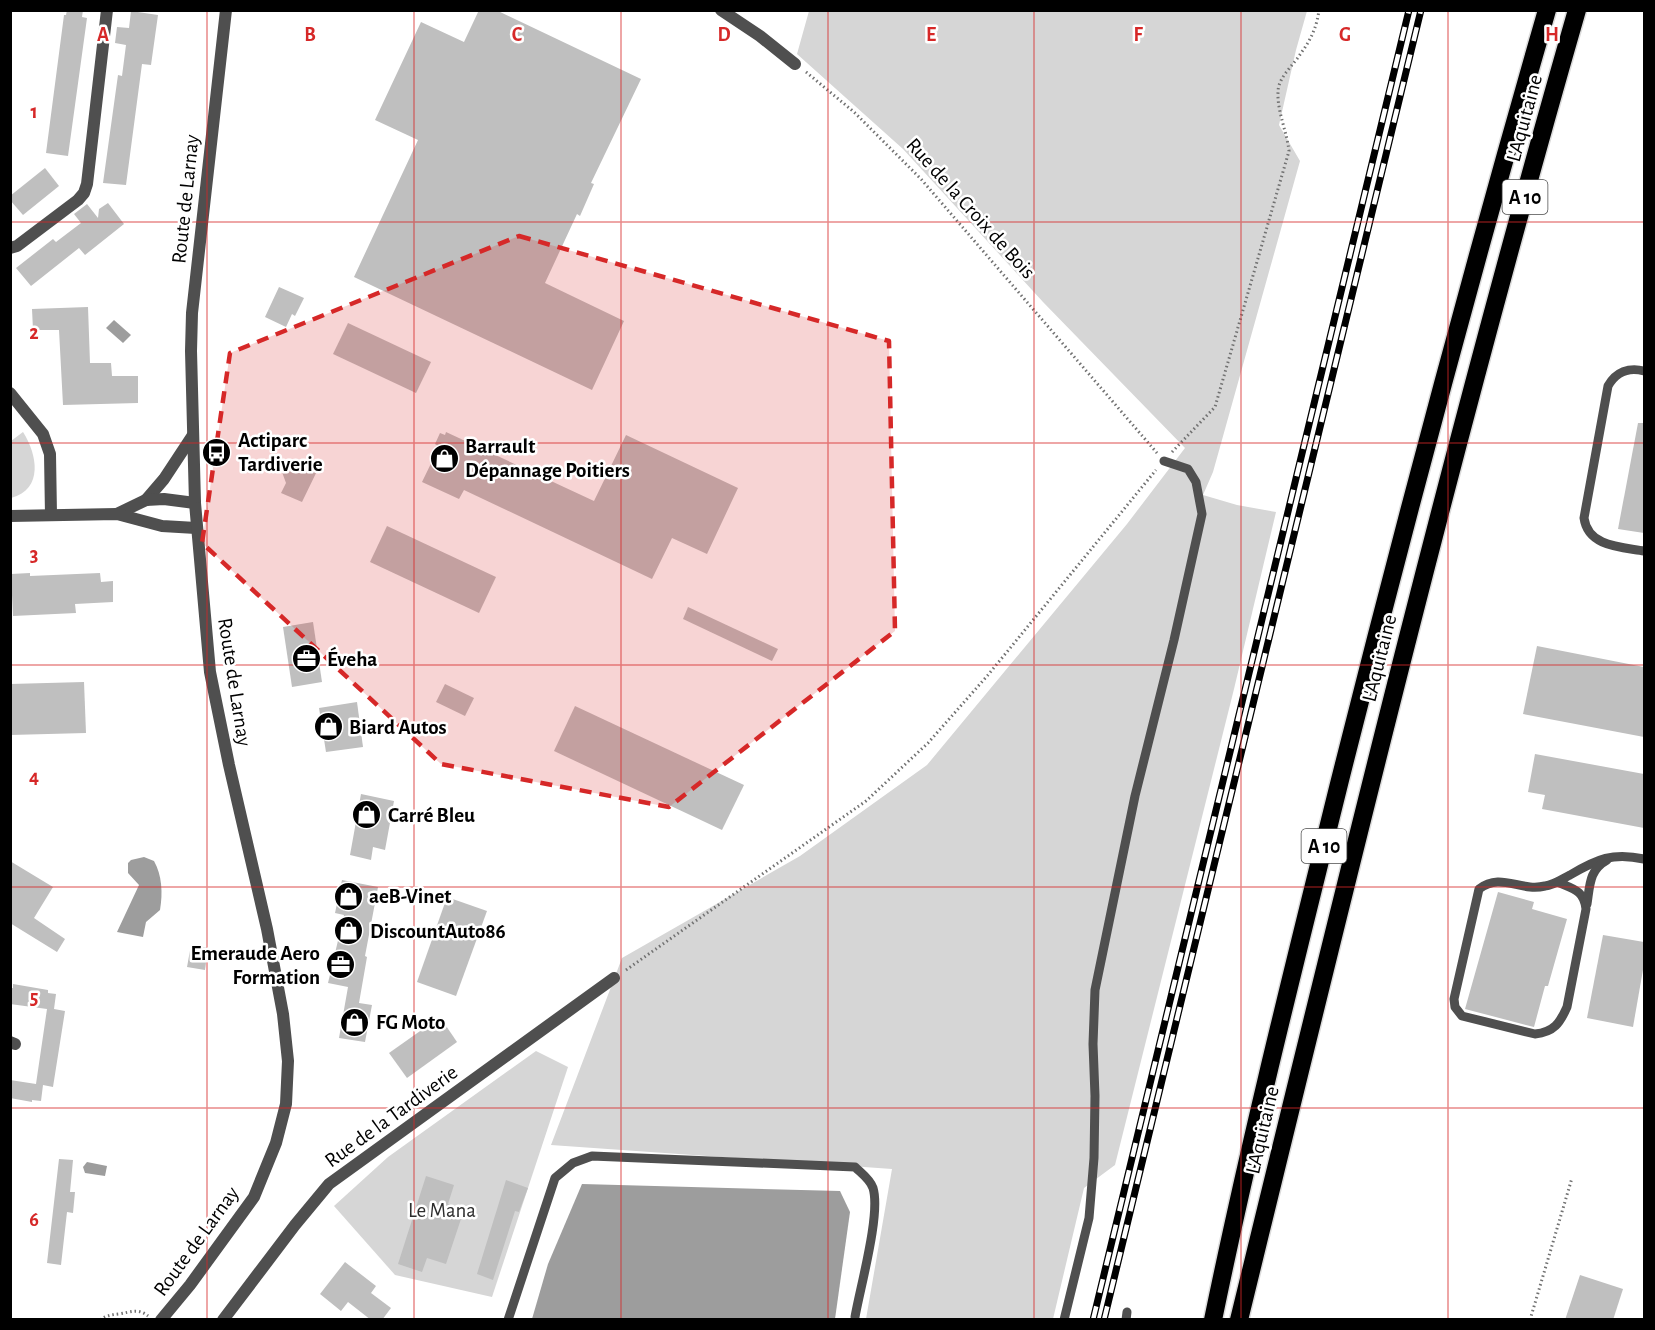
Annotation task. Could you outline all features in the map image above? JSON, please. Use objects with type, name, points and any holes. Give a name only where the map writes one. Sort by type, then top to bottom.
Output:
[{"type":"highway","name":"L'Aquitaine","points":[[1214,1320],[1251,1145],[1362,694],[1547,10]]},
{"type":"highway","name":"L'Aquitaine","points":[[1239,1320],[1336,919],[1417,599],[1577,10]]},
{"type":"street","points":[[10,248],[17,246],[84,193],[87,184],[107,10]]},
{"type":"street","name":"Route de Larnay","points":[[161,1320],[190,1285],[254,1197],[276,1143],[286,1104],[287,1072],[281,1004],[210,672],[196,528],[192,313],[226,10]]},
{"type":"street","points":[[721,10],[760,36],[795,64]]},
{"type":"street","points":[[10,393],[43,434],[50,454],[51,515]]},
{"type":"street","points":[[146,500],[164,479],[193,435]]},
{"type":"street","points":[[117,514],[146,500],[164,499],[195,503]]},
{"type":"street","points":[[10,516],[117,514],[162,526],[196,528]]},
{"type":"street","name":"Rue de la Tardiverie","points":[[223,1320],[295,1225],[329,1185],[614,978]]},
{"type":"lane","points":[[1644,371],[1637,369],[1622,372],[1613,377],[1608,386],[1584,518],[1589,535],[1600,542],[1644,551]]},
{"type":"lane","points":[[1064,1320],[1089,1218],[1095,1147],[1092,1044],[1095,990],[1135,796],[1174,640],[1202,514],[1196,482],[1188,469],[1164,461]]},
{"type":"lane","points":[[1611,857],[1594,869],[1590,876],[1567,1007],[1556,1027],[1544,1033],[1520,1032],[1462,1016],[1457,1011],[1454,999],[1479,889],[1495,881],[1527,887],[1545,887],[1594,861],[1611,857],[1618,856],[1644,859]]},
{"type":"lane","points":[[1557,882],[1580,893],[1585,899],[1586,909]]},
{"type":"lane","points":[[508,1320],[555,1178],[573,1163],[592,1156],[855,1167],[873,1186],[876,1209],[855,1317]]},
{"type":"path","points":[[614,978],[866,801],[928,743],[988,675],[1164,461],[1215,407],[1289,152],[1287,132],[1279,108],[1277,90],[1317,26],[1319,10]]},
{"type":"path","name":"Rue de la Croix de Bois","points":[[795,64],[854,112],[921,179],[1164,461]]},
{"type":"path","points":[[1530,1320],[1572,1178]]},
{"type":"path","points":[[100,1320],[106,1315],[130,1311],[140,1311],[153,1320]]},
{"type":"highlighted area","points":[[519,236],[889,341],[895,631],[669,807],[441,764],[202,543],[230,353]]},
{"type":"green space","points":[[809,11],[1307,11],[1279,125],[1300,161],[1213,472],[1203,495],[1237,505],[1276,512],[1115,1165],[1084,1188],[1053,1319],[866,1319],[892,1169],[551,1145],[622,958],[800,856],[927,765],[1127,524],[1185,448],[1043,302],[903,149],[797,54]]},
{"type":"green space","points":[[23,432],[32,450],[35,470],[29,487],[11,498],[11,441]]},
{"type":"green space","name":"Le Mana","points":[[536,1051],[568,1067],[492,1297],[395,1275],[334,1206],[388,1157]]},
{"type":"shaded area","points":[[114,320],[131,335],[123,343],[106,328]]},
{"type":"shaded area","points":[[144,857],[154,861],[157,866],[161,897],[160,910],[146,922],[143,937],[117,932],[139,885],[128,873],[128,863]]},
{"type":"shaded area","points":[[87,1162],[107,1166],[105,1176],[85,1173],[83,1167]]},
{"type":"shaded area","points":[[582,1184],[840,1191],[850,1212],[835,1319],[532,1319],[548,1264]]},
{"type":"building","points":[[67,10],[83,10],[82,17],[87,18],[68,156],[46,153],[64,15]]},
{"type":"building","points":[[479,10],[496,10],[641,79],[591,183],[594,184],[580,216],[577,214],[545,283],[624,321],[592,390],[354,277],[418,140],[375,120],[421,22],[464,42]]},
{"type":"building","points":[[131,11],[158,15],[151,65],[142,64],[126,185],[103,183],[118,75],[122,76],[126,45],[115,43],[117,27],[129,28]]},
{"type":"building","points":[[45,168],[59,186],[23,215],[10,200],[10,196]]},
{"type":"building","points":[[108,203],[124,224],[85,255],[79,248],[31,286],[16,268],[53,239],[56,242],[81,223],[74,214],[87,204],[98,218],[99,209]]},
{"type":"building","points":[[279,287],[304,298],[295,316],[292,314],[286,327],[265,317]]},
{"type":"building","points":[[88,307],[90,363],[111,363],[112,376],[138,376],[138,403],[63,405],[59,330],[33,330],[32,309]]},
{"type":"building","points":[[348,323],[431,362],[416,393],[333,354]]},
{"type":"building","points":[[1638,423],[1644,423],[1644,533],[1618,529]]},
{"type":"building","points":[[446,432],[594,501],[626,435],[738,488],[707,554],[672,538],[652,579],[464,490],[459,499],[422,482],[439,447],[435,444],[440,433],[445,435]]},
{"type":"building","points":[[298,459],[318,469],[302,502],[281,493],[286,483],[282,472],[292,470]]},
{"type":"building","points":[[387,526],[496,577],[479,613],[370,562]]},
{"type":"building","points":[[30,573],[30,576],[100,573],[101,582],[113,581],[113,602],[75,604],[76,613],[13,616],[11,574]]},
{"type":"building","points":[[688,607],[778,649],[772,661],[683,619]]},
{"type":"building","points":[[313,622],[322,682],[292,687],[283,627]]},
{"type":"building","points":[[1537,646],[1644,667],[1644,737],[1523,714]]},
{"type":"building","points":[[84,682],[86,733],[10,735],[10,684]]},
{"type":"building","points":[[445,684],[474,698],[465,716],[436,702]]},
{"type":"building","points":[[357,702],[363,747],[326,752],[319,708]]},
{"type":"building","points":[[575,706],[744,785],[722,830],[554,751]]},
{"type":"building","points":[[1535,754],[1644,774],[1644,828],[1542,809],[1545,795],[1528,792]]},
{"type":"building","points":[[361,794],[394,801],[385,850],[373,847],[371,860],[350,855]]},
{"type":"building","points":[[10,861],[53,887],[34,918],[65,939],[57,952],[10,923]]},
{"type":"building","points":[[342,880],[378,887],[359,1003],[372,1005],[365,1042],[339,1038],[348,987],[328,983],[344,915],[335,913]]},
{"type":"building","points":[[1498,892],[1534,902],[1532,909],[1567,919],[1534,1027],[1465,1009]]},
{"type":"building","points":[[447,897],[487,911],[456,996],[417,982]]},
{"type":"building","points":[[1603,935],[1644,942],[1644,964],[1633,1027],[1587,1018]]},
{"type":"building","points":[[191,945],[208,948],[205,970],[187,967]]},
{"type":"building","points":[[13,984],[48,990],[48,993],[56,994],[54,1009],[65,1011],[53,1087],[43,1085],[41,1101],[32,1100],[32,1102],[10,1098],[10,1080],[36,1084],[47,1009],[10,1004],[10,988],[13,988]]},
{"type":"building","points":[[440,1017],[457,1042],[407,1078],[389,1053]]},
{"type":"building","points":[[59,1159],[73,1160],[70,1192],[75,1192],[73,1213],[67,1212],[61,1265],[47,1263]]},
{"type":"building","points":[[426,1176],[454,1185],[448,1204],[464,1210],[446,1264],[427,1258],[422,1272],[398,1264]]},
{"type":"building","points":[[506,1180],[528,1188],[519,1212],[515,1211],[493,1280],[477,1274]]},
{"type":"building","points":[[345,1262],[376,1286],[371,1293],[391,1308],[382,1320],[371,1320],[348,1302],[341,1311],[320,1294]]},
{"type":"building","points":[[1580,1275],[1623,1289],[1613,1320],[1565,1320]]},
{"type":"railway","points":[[1093,1320],[1409,10]]},
{"type":"railway","points":[[1104,1320],[1421,10]]},
{"type":"place","name":"Actiparc Tardiverie","points":[[217,452]]},
{"type":"place","name":"Barrault Dépannage Poitiers","points":[[444,458]]},
{"type":"place","name":"Éveha","points":[[306,659]]},
{"type":"place","name":"Biard Autos","points":[[328,727]]},
{"type":"place","name":"Carré Bleu","points":[[367,815]]},
{"type":"place","name":"aeB-Vinet","points":[[348,896]]},
{"type":"place","name":"DiscountAuto86","points":[[349,931]]},
{"type":"place","name":"Emeraude Aero Formation","points":[[341,965]]},
{"type":"place","name":"FG Moto","points":[[355,1022]]}]
